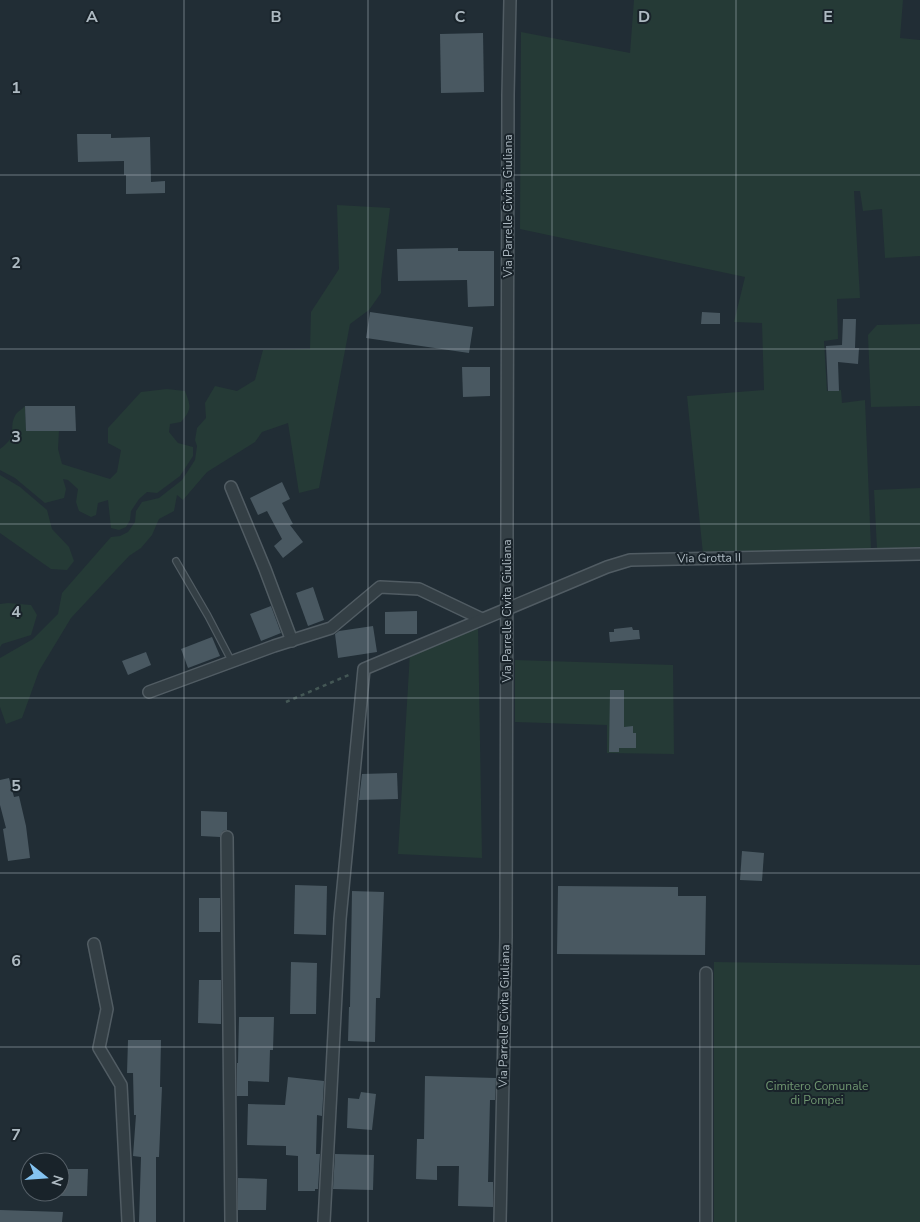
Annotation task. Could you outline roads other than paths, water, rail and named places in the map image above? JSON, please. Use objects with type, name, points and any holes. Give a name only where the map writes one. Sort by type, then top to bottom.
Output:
[{"type":"street","name":"Via Parrelle Civita Giuliana","points":[[500,1222],[506,937],[508,94],[510,0]]},
{"type":"street","points":[[231,487],[292,641]]},
{"type":"street","name":"Via Grotta II","points":[[324,1222],[340,919],[364,669],[607,567],[630,560],[920,554]]},
{"type":"street","points":[[149,692],[331,628],[380,587],[420,589],[482,619]]},
{"type":"street","points":[[227,837],[231,1222]]},
{"type":"street","points":[[94,944],[107,1009],[100,1048],[121,1085],[128,1222]]},
{"type":"street","points":[[706,973],[706,1222]]},
{"type":"lane","points":[[176,561],[232,662]]},
{"type":"park label","name":"Cimitero Comunale di Pompei","points":[[817,1093]]}]
